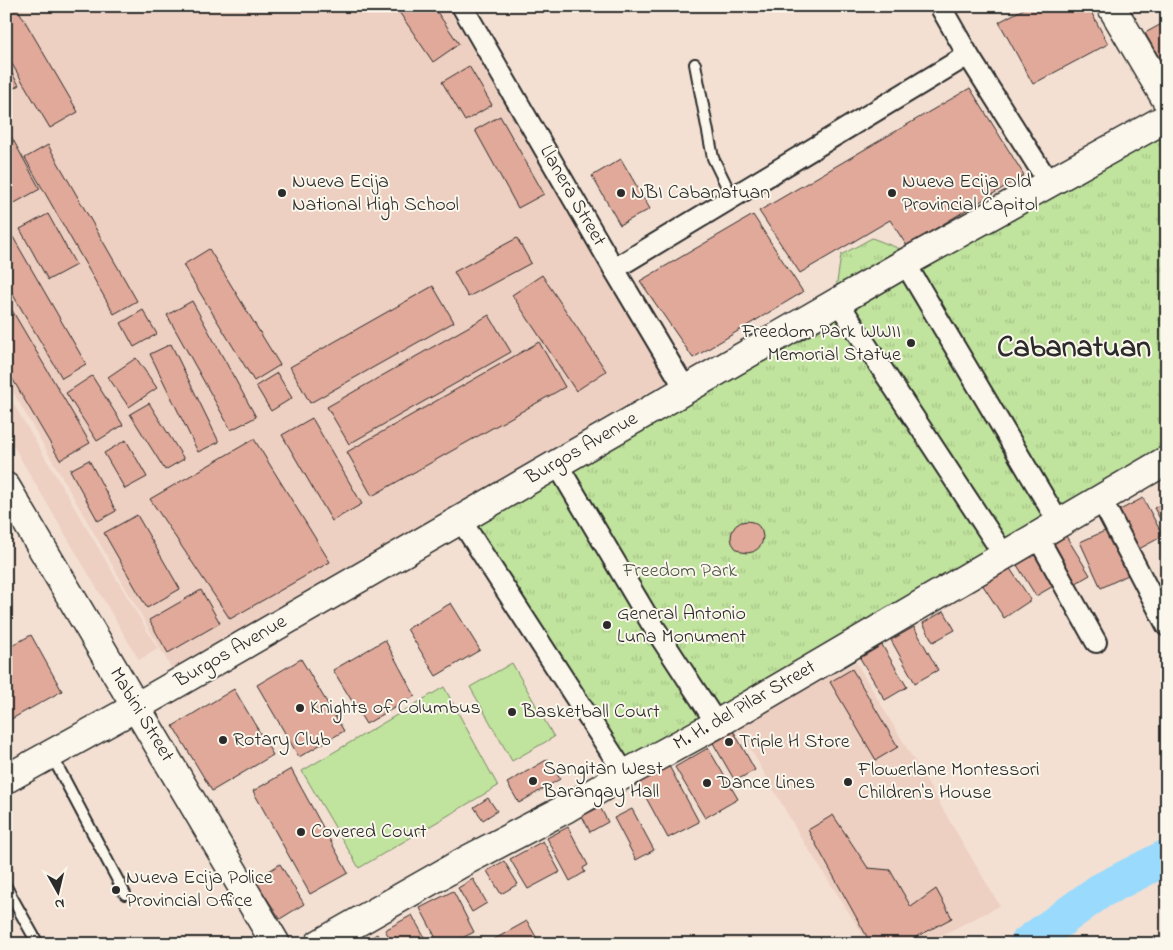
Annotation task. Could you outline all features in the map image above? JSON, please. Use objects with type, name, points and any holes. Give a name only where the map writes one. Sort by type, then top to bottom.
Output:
[{"type":"main road","points":[[1111,6],[1165,114]]},
{"type":"main road","name":"Burgos Avenue","points":[[6,779],[136,707],[905,263],[1049,183],[1165,114]]},
{"type":"main road","name":"M. H. del Pilar Street","points":[[319,944],[467,860],[567,808],[717,724],[1167,460]]},
{"type":"main road","name":"Mabini Street","points":[[6,487],[276,944]]},
{"type":"street","name":"Llanera Street","points":[[462,6],[683,385]]},
{"type":"street","points":[[940,6],[968,55],[1049,183]]},
{"type":"street","points":[[614,269],[968,55]]},
{"type":"street","points":[[905,263],[1048,529],[1096,642]]},
{"type":"street","points":[[838,302],[1004,555]]},
{"type":"street","points":[[557,464],[650,621],[717,724]]},
{"type":"street","points":[[1101,499],[1167,626]]},
{"type":"street","points":[[460,519],[625,774]]},
{"type":"lane","points":[[695,64],[713,158],[732,198]]},
{"type":"lane","points":[[51,754],[125,894]]},
{"type":"lane","points":[[6,887],[38,944]]},
{"type":"shaded area","name":"Nueva Ecija National High School","points":[[6,6],[447,6],[668,381],[173,671],[6,380]]},
{"type":"shaded area","points":[[6,391],[158,649],[139,660],[6,434]]},
{"type":"shaded area","name":"Flowerlane Montessori Children's House","points":[[856,662],[1000,906],[924,944],[869,944],[800,836],[738,727]]},
{"type":"green space","name":"Freedom Park","points":[[1167,130],[1167,453],[625,767],[475,525],[826,322]]},
{"type":"green space","points":[[872,238],[903,250],[836,289],[841,255]]},
{"type":"green space","name":"Basketball Court","points":[[512,663],[554,737],[512,761],[470,687]]},
{"type":"green space","points":[[444,687],[498,786],[359,868],[302,771]]},
{"type":"building","points":[[6,6],[16,6],[78,112],[50,128],[6,54]]},
{"type":"building","points":[[395,6],[433,6],[459,44],[433,62]]},
{"type":"building","points":[[1029,6],[1088,6],[1108,44],[1033,84],[999,22]]},
{"type":"building","points":[[1167,21],[1167,71],[1145,33]]},
{"type":"building","points":[[6,64],[19,85],[6,93]]},
{"type":"building","points":[[469,66],[492,105],[465,121],[442,82]]},
{"type":"building","name":"Nueva Ecija Old Provincial Capitol","points":[[970,88],[1024,175],[907,246],[890,220],[800,273],[759,211]]},
{"type":"building","points":[[500,116],[544,194],[518,208],[475,130]]},
{"type":"building","points":[[6,127],[40,189],[9,206],[6,201]]},
{"type":"building","points":[[48,145],[137,301],[114,314],[25,158]]},
{"type":"building","name":"NBI Cabanatuan","points":[[621,159],[650,209],[620,225],[592,176]]},
{"type":"building","points":[[6,210],[11,219],[6,222]]},
{"type":"building","points":[[48,214],[76,265],[48,280],[20,229]]},
{"type":"building","points":[[753,215],[803,292],[693,358],[640,281]]},
{"type":"building","points":[[13,237],[86,364],[62,378],[6,283],[6,241]]},
{"type":"building","points":[[517,238],[531,263],[468,297],[454,272]]},
{"type":"building","points":[[209,249],[280,365],[254,381],[183,265]]},
{"type":"building","points":[[542,275],[606,371],[576,391],[512,295]]},
{"type":"building","points":[[433,286],[454,322],[310,403],[290,367]]},
{"type":"building","points":[[6,300],[90,443],[60,460],[6,368]]},
{"type":"building","points":[[192,301],[256,417],[231,430],[167,315]]},
{"type":"building","points":[[143,310],[157,334],[134,347],[121,323]]},
{"type":"building","points":[[489,315],[511,352],[349,444],[327,407]]},
{"type":"building","points":[[539,342],[565,387],[372,496],[347,452]]},
{"type":"building","points":[[171,344],[219,442],[198,452],[150,354]]},
{"type":"building","points":[[136,358],[157,388],[129,407],[108,377]]},
{"type":"building","points":[[277,373],[292,398],[271,411],[256,386]]},
{"type":"building","points":[[92,376],[123,425],[97,441],[66,393]]},
{"type":"building","points":[[149,403],[184,459],[165,470],[130,414]]},
{"type":"building","points":[[312,418],[362,504],[332,521],[282,435]]},
{"type":"building","points":[[254,439],[330,562],[230,619],[150,499]]},
{"type":"building","points":[[126,440],[147,477],[125,489],[104,453]]},
{"type":"building","points":[[89,460],[116,511],[98,521],[70,470]]},
{"type":"building","points":[[1143,498],[1163,536],[1139,549],[1118,511]]},
{"type":"building","points":[[1167,501],[1167,531],[1154,508]]},
{"type":"building","points":[[137,515],[180,589],[147,608],[104,533]]},
{"type":"building","points":[[747,521],[758,526],[763,537],[758,548],[747,553],[736,548],[731,537],[736,526]]},
{"type":"building","points":[[1107,530],[1128,575],[1101,588],[1080,542]]},
{"type":"building","points":[[1066,536],[1090,575],[1071,586],[1048,548]]},
{"type":"building","points":[[1038,553],[1057,584],[1036,596],[1017,565]]},
{"type":"building","points":[[1009,567],[1031,600],[1004,618],[982,584]]},
{"type":"building","points":[[201,590],[220,623],[168,653],[149,620]]},
{"type":"building","points":[[451,603],[480,650],[436,676],[407,629]]},
{"type":"building","points":[[944,611],[955,630],[933,642],[923,623]]},
{"type":"building","points":[[914,627],[938,670],[915,683],[891,640]]},
{"type":"building","points":[[31,635],[62,691],[6,722],[6,649]]},
{"type":"building","points":[[385,640],[415,696],[366,724],[333,670]]},
{"type":"building","points":[[882,645],[907,687],[885,700],[860,658]]},
{"type":"building","name":"Knights of Columbus","points":[[301,659],[344,731],[299,757],[257,685]]},
{"type":"building","points":[[852,669],[898,747],[876,760],[830,682]]},
{"type":"building","name":"Rotary Club","points":[[234,689],[273,755],[212,791],[173,726]]},
{"type":"building","points":[[734,732],[755,770],[735,781],[713,743]]},
{"type":"building","name":"Dance Lines","points":[[708,748],[738,799],[705,818],[675,767]]},
{"type":"building","name":"Sangitan West Barangay Hall","points":[[548,759],[560,779],[519,803],[507,783]]},
{"type":"building","points":[[669,766],[699,822],[668,838],[638,783]]},
{"type":"building","name":"Covered Court","points":[[291,769],[348,873],[310,894],[253,791]]},
{"type":"building","points":[[488,798],[497,811],[483,820],[474,807]]},
{"type":"building","points":[[600,807],[608,822],[590,832],[582,816]]},
{"type":"building","points":[[632,809],[654,850],[636,860],[614,818]]},
{"type":"building","points":[[833,815],[868,868],[890,870],[911,907],[936,889],[952,918],[903,944],[871,944],[808,830]]},
{"type":"building","points":[[568,827],[588,865],[583,868],[585,872],[570,881],[547,838]]},
{"type":"building","points":[[543,841],[560,872],[528,889],[510,859]]},
{"type":"building","points":[[504,861],[518,884],[501,894],[487,871]]},
{"type":"building","points":[[280,864],[304,904],[280,919],[255,880]]},
{"type":"building","points":[[473,879],[487,903],[472,912],[458,888]]},
{"type":"building","points":[[453,891],[474,932],[450,944],[439,944],[420,908]]},
{"type":"building","points":[[412,915],[428,944],[393,944],[385,930]]},
{"type":"building","points":[[527,921],[540,944],[496,944],[493,940]]},
{"type":"building","points":[[377,934],[382,944],[360,944]]},
{"type":"waterway","points":[[1027,944],[1100,891],[1167,857]]},
{"type":"place","name":"Nueva Ecija National High School","points":[[282,193]]},
{"type":"place","name":"NBI Cabanatuan","points":[[621,193]]},
{"type":"place","name":"Nueva Ecija Old Provincial Capitol","points":[[892,193]]},
{"type":"place","name":"Freedom Park WWII Memorial Statue","points":[[911,343]]},
{"type":"place","name":"General Antonio Luna Monument","points":[[607,625]]},
{"type":"place","name":"Knights of Columbus","points":[[300,708]]},
{"type":"place","name":"Basketball Court","points":[[512,712]]},
{"type":"place","name":"Rotary Club","points":[[223,740]]},
{"type":"place","name":"Triple H Store","points":[[729,742]]},
{"type":"place","name":"Sangitan West Barangay Hall","points":[[533,781]]},
{"type":"place","name":"Flowerlane Montessori Children's House","points":[[848,782]]},
{"type":"place","name":"Dance Lines","points":[[707,783]]},
{"type":"place","name":"Covered Court","points":[[301,832]]},
{"type":"place","name":"Nueva Ecija Police Provincial Office","points":[[116,890]]},
{"type":"district","name":"Cabanatuan","points":[[1074,349]]}]
